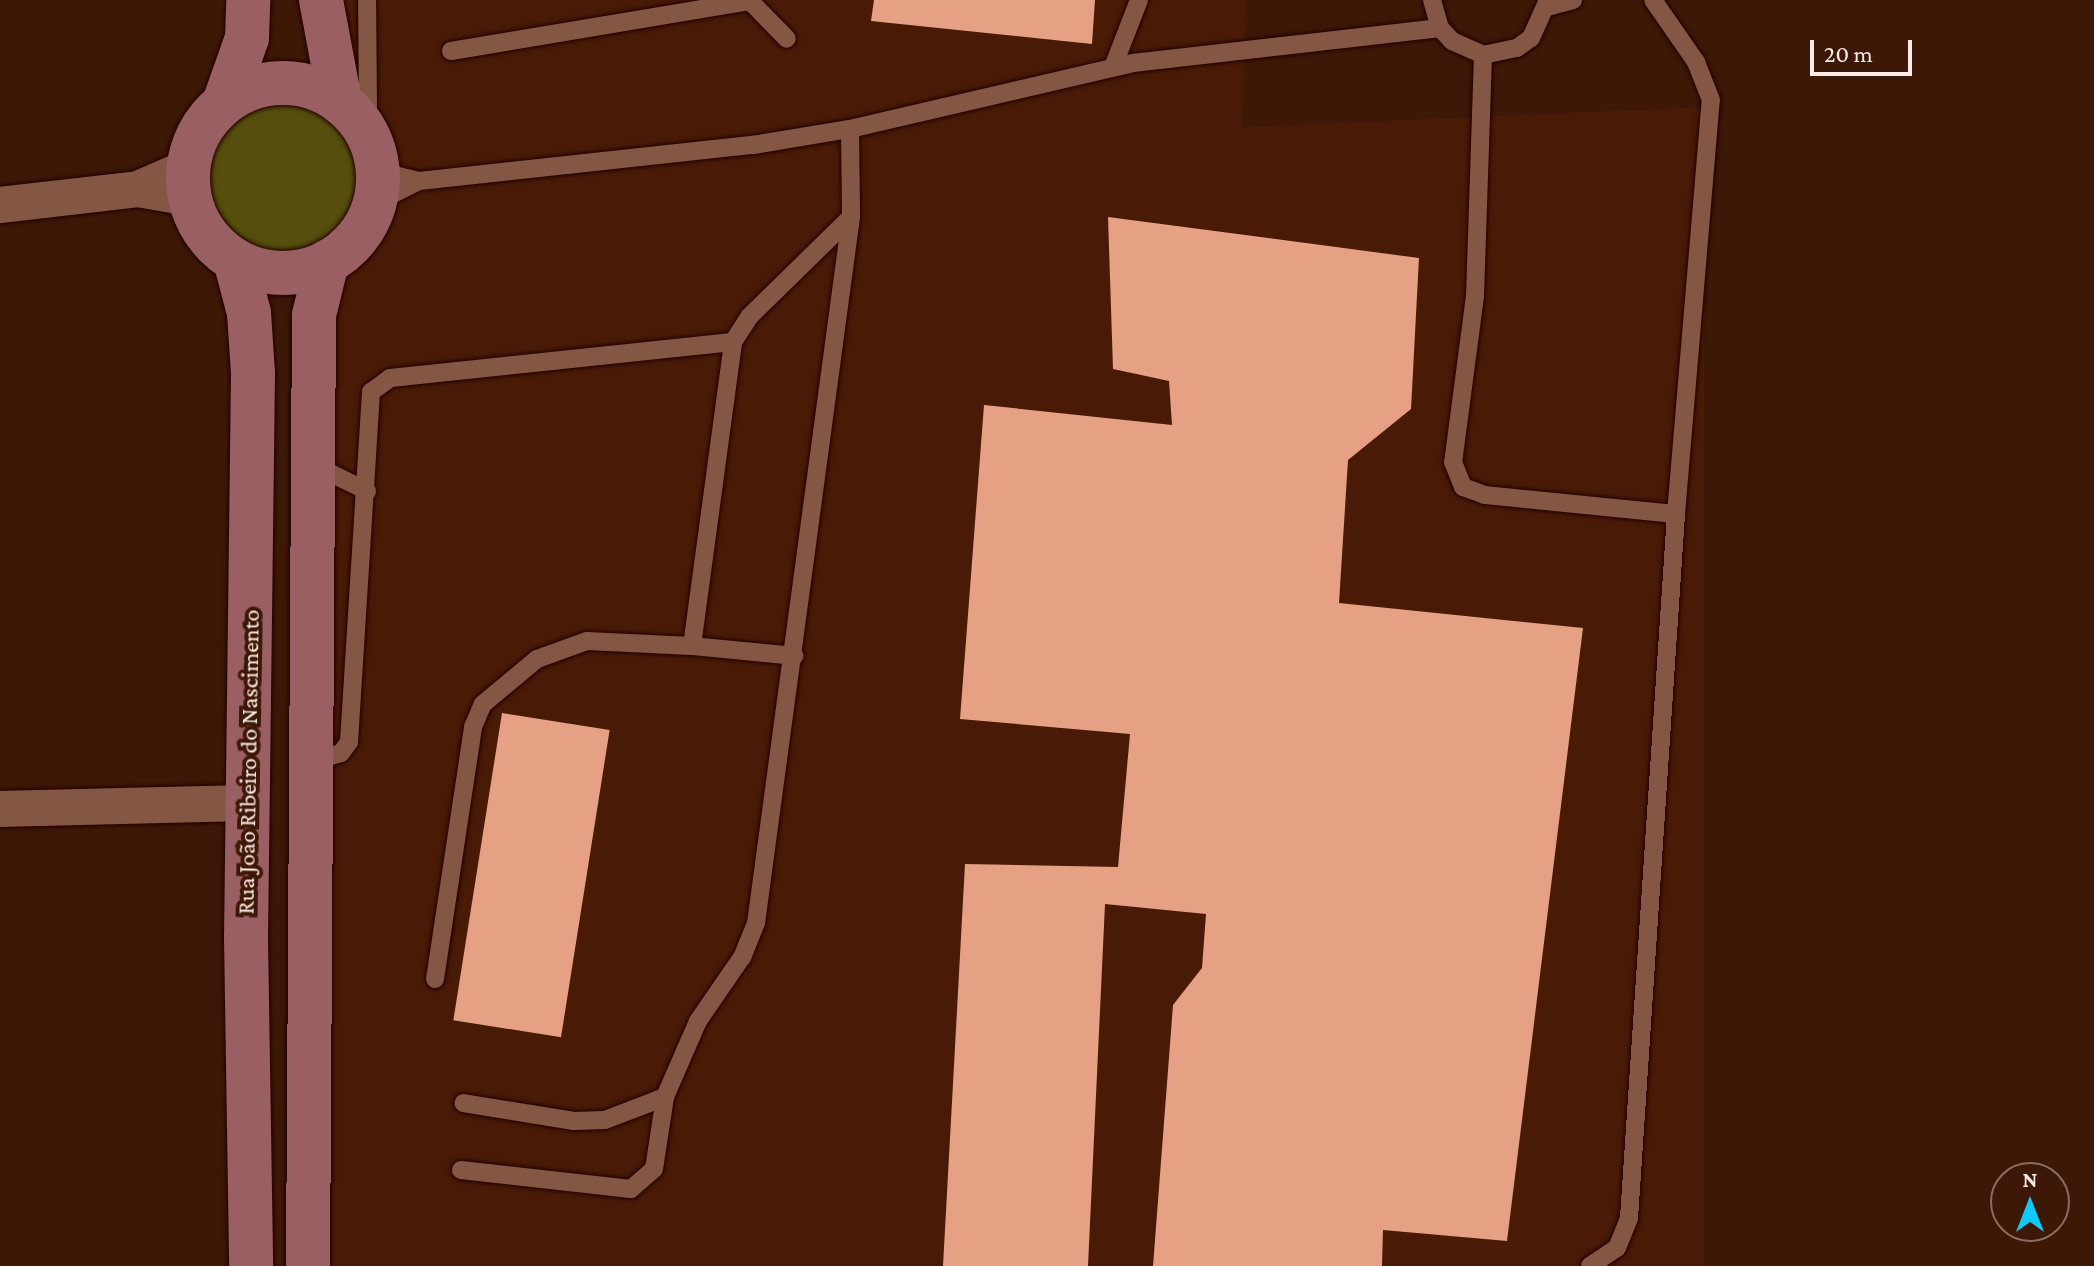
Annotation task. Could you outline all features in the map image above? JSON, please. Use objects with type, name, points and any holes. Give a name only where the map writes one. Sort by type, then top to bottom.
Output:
[{"type":"main road","points":[[248,0],[247,38],[224,103],[200,131],[189,182],[205,234],[235,260],[280,273],[327,262],[357,237],[390,185],[356,113],[321,0]]},
{"type":"main road","points":[[224,103],[270,84],[295,84],[356,113]]},
{"type":"main road","name":"Rua João Ribeiro do Nascimento","points":[[235,260],[249,313],[253,374],[248,803],[251,1266]]},
{"type":"main road","points":[[308,1266],[314,315],[327,262]]},
{"type":"street","points":[[0,205],[189,182]]},
{"type":"street","points":[[0,809],[248,803]]},
{"type":"lane","points":[[356,113],[367,0]]},
{"type":"lane","points":[[1113,67],[1139,0]]},
{"type":"lane","points":[[1432,0],[1440,28],[1466,51],[1483,55],[1517,48],[1531,38],[1547,4],[1573,0]]},
{"type":"lane","points":[[1590,1266],[1617,1248],[1629,1218],[1676,514],[1711,100],[1696,62],[1653,0]]},
{"type":"lane","points":[[451,51],[749,1],[787,39]]},
{"type":"lane","points":[[390,185],[753,145],[850,129],[1113,67],[1440,28]]},
{"type":"lane","points":[[1483,55],[1475,296],[1453,462],[1463,487],[1485,495],[1676,514]]},
{"type":"lane","points":[[461,1170],[631,1189],[654,1169],[665,1097],[698,1021],[742,957],[756,923],[795,656],[851,217],[850,129]]},
{"type":"lane","points":[[692,646],[733,342],[740,327],[851,217]]},
{"type":"lane","points":[[310,762],[341,753],[349,742],[367,491],[367,412],[371,392],[390,378],[733,342]]},
{"type":"lane","points":[[313,465],[367,491]]},
{"type":"lane","points":[[435,979],[473,727],[483,704],[537,659],[587,641],[692,646],[795,656]]},
{"type":"lane","points":[[463,1103],[590,1121],[635,1112],[665,1097]]},
{"type":"shaded area","points":[[344,0],[1246,0],[1242,127],[1704,107],[1704,1266],[321,1266],[333,314],[348,275],[391,222],[396,150],[345,32]]},
{"type":"shaded area","points":[[283,97],[313,103],[339,121],[357,147],[363,177],[357,207],[339,233],[313,251],[283,257],[253,251],[227,233],[209,207],[203,177],[209,147],[227,121],[253,103]]},
{"type":"building","points":[[874,0],[1095,0],[1092,44],[871,21]]},
{"type":"building","points":[[1108,217],[1419,258],[1411,409],[1348,460],[1339,603],[1583,628],[1507,1241],[1383,1230],[1382,1266],[1153,1266],[1173,1005],[1202,968],[1206,914],[1105,904],[1088,1266],[943,1266],[965,864],[1118,867],[1130,734],[960,719],[984,405],[1172,425],[1169,381],[1113,369]]},
{"type":"building","points":[[502,713],[610,730],[561,1037],[453,1020]]}]
